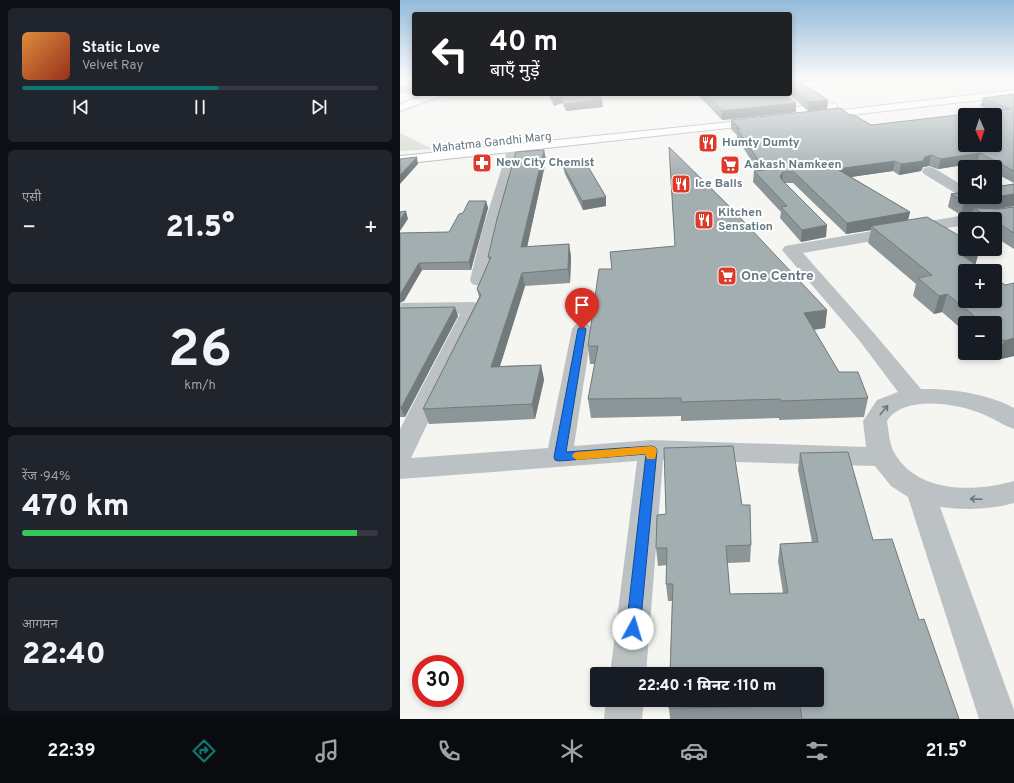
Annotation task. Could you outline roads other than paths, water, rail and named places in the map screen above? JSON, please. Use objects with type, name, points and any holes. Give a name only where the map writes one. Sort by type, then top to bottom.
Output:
[{"type":"main road","name":"Mahatma Gandhi Marg","points":[[400,153],[787,112]]},
{"type":"main road","name":"Mahatma Gandhi Marg","points":[[400,153],[514,148],[845,112]]},
{"type":"street","points":[[480,280],[490,231],[514,148]]},
{"type":"street","points":[[929,171],[958,189]]},
{"type":"street","points":[[915,397],[866,336],[791,250],[836,236],[958,221]]},
{"type":"street","points":[[400,309],[473,308],[400,454]]},
{"type":"street","points":[[559,457],[582,329]]},
{"type":"street","points":[[1013,418],[993,408],[973,401],[954,398],[915,397],[899,400],[886,406],[875,421],[883,457],[901,480],[920,490],[947,497],[982,499],[1014,492]]},
{"type":"street","points":[[400,469],[651,450],[883,457]]},
{"type":"street","points":[[629,667],[651,450]]},
{"type":"street","points":[[920,490],[998,719]]},
{"type":"street","points":[[623,719],[624,707]]},
{"type":"place","name":"Humty Dumty","points":[[708,143]]},
{"type":"place","name":"New City Chemist","points":[[482,163]]},
{"type":"place","name":"Aakash Namkeen","points":[[730,165]]},
{"type":"place","name":"Ice Balls","points":[[681,184]]},
{"type":"place","name":"Kitchen Sensation","points":[[704,220]]},
{"type":"place","name":"One Centre","points":[[727,276]]}]
